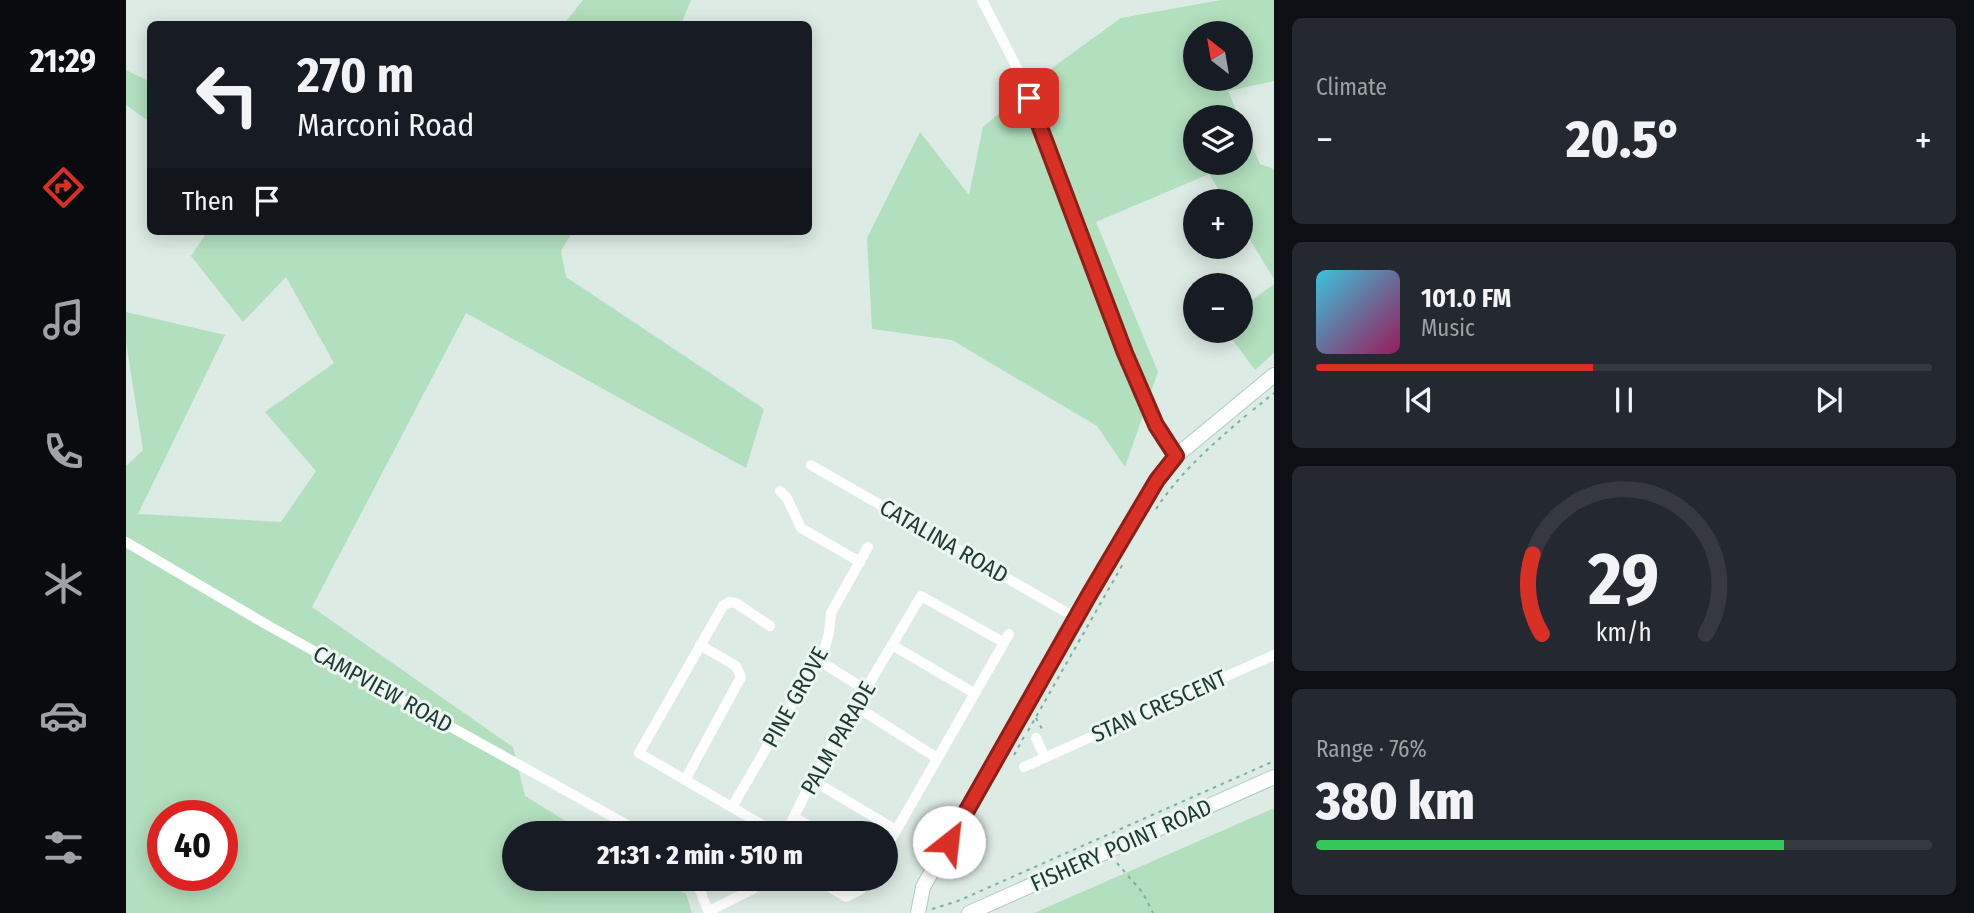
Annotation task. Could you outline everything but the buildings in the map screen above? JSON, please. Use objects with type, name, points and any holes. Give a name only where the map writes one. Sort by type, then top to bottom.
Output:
[{"type":"street","points":[[982,0],[1019,72],[1143,396],[1160,432],[1176,456]]},
{"type":"street","points":[[918,912],[923,887],[1157,480],[1176,456],[1274,375]]},
{"type":"street","name":"CATALINA ROAD","points":[[811,465],[1076,618]]},
{"type":"street","points":[[780,491],[787,498],[801,528],[860,562]]},
{"type":"street","name":"CAMPVIEW ROAD","points":[[126,542],[269,626],[620,821]]},
{"type":"street","name":"PINE GROVE","points":[[732,807],[818,660],[830,633],[831,613],[868,547]]},
{"type":"street","name":"PALM PARADE","points":[[792,821],[812,780],[921,596],[1006,638],[974,693]]},
{"type":"street","points":[[756,821],[639,753],[723,606],[729,602],[742,606],[770,626]]},
{"type":"street","points":[[685,780],[741,677],[736,666],[701,645]]},
{"type":"street","points":[[892,645],[974,693],[898,826]]},
{"type":"street","name":"STAN CRESCENT","points":[[1024,768],[1274,655]]},
{"type":"street","points":[[818,660],[866,690]]},
{"type":"street","points":[[857,707],[937,758]]},
{"type":"street","points":[[1035,738],[1045,758]]},
{"type":"street","name":"FISHERY POINT ROAD","points":[[969,913],[1274,776]]},
{"type":"street","points":[[812,780],[881,821]]},
{"type":"street","points":[[794,817],[801,821]]},
{"type":"street","points":[[700,891],[709,912],[749,891]]},
{"type":"street","points":[[836,891],[846,897],[857,891]]},
{"type":"path","points":[[1153,514],[1181,476],[1210,446],[1274,393]]},
{"type":"path","points":[[1009,762],[1128,555]]},
{"type":"path","points":[[1036,717],[1042,729]]},
{"type":"path","points":[[918,912],[958,901],[1043,865],[1274,761]]},
{"type":"path","points":[[1108,851],[1143,893],[1153,913]]},
{"type":"path","points":[[933,901],[937,908]]},
{"type":"green space","points":[[583,0],[691,0],[682,21],[566,21]]},
{"type":"green space","points":[[1221,0],[1274,0],[1274,81],[1253,86],[1253,21],[1183,21],[1183,91],[1228,91],[1234,105],[1183,105],[1183,175],[1207,175],[1096,222],[1158,372],[1125,467],[1097,426],[952,340],[872,329],[867,238],[920,132],[969,195],[983,127],[1056,65],[1121,18]]},
{"type":"green space","points":[[126,70],[147,80],[147,120],[126,105]]},
{"type":"green space","points":[[1253,148],[1260,164],[1274,169],[1274,279],[1253,245],[1253,189],[1218,189],[1210,175],[1253,175]]},
{"type":"green space","points":[[205,235],[571,235],[561,251],[566,277],[764,409],[746,468],[466,313],[312,607],[513,747],[525,796],[566,821],[502,821],[502,891],[681,891],[686,894],[692,913],[126,913],[126,466],[143,450],[126,342],[126,312],[225,335],[138,514],[281,522],[316,471],[265,412],[334,363],[286,277],[243,322],[191,256]]},
{"type":"green space","points":[[1274,284],[1274,353],[1255,370],[1235,343],[1253,343],[1253,299]]},
{"type":"green space","points":[[1274,808],[1274,913],[1034,913]]},
{"type":"route","points":[[949,842],[1089,595],[1157,480],[1176,456],[1156,425],[1125,353],[1029,98]]}]
